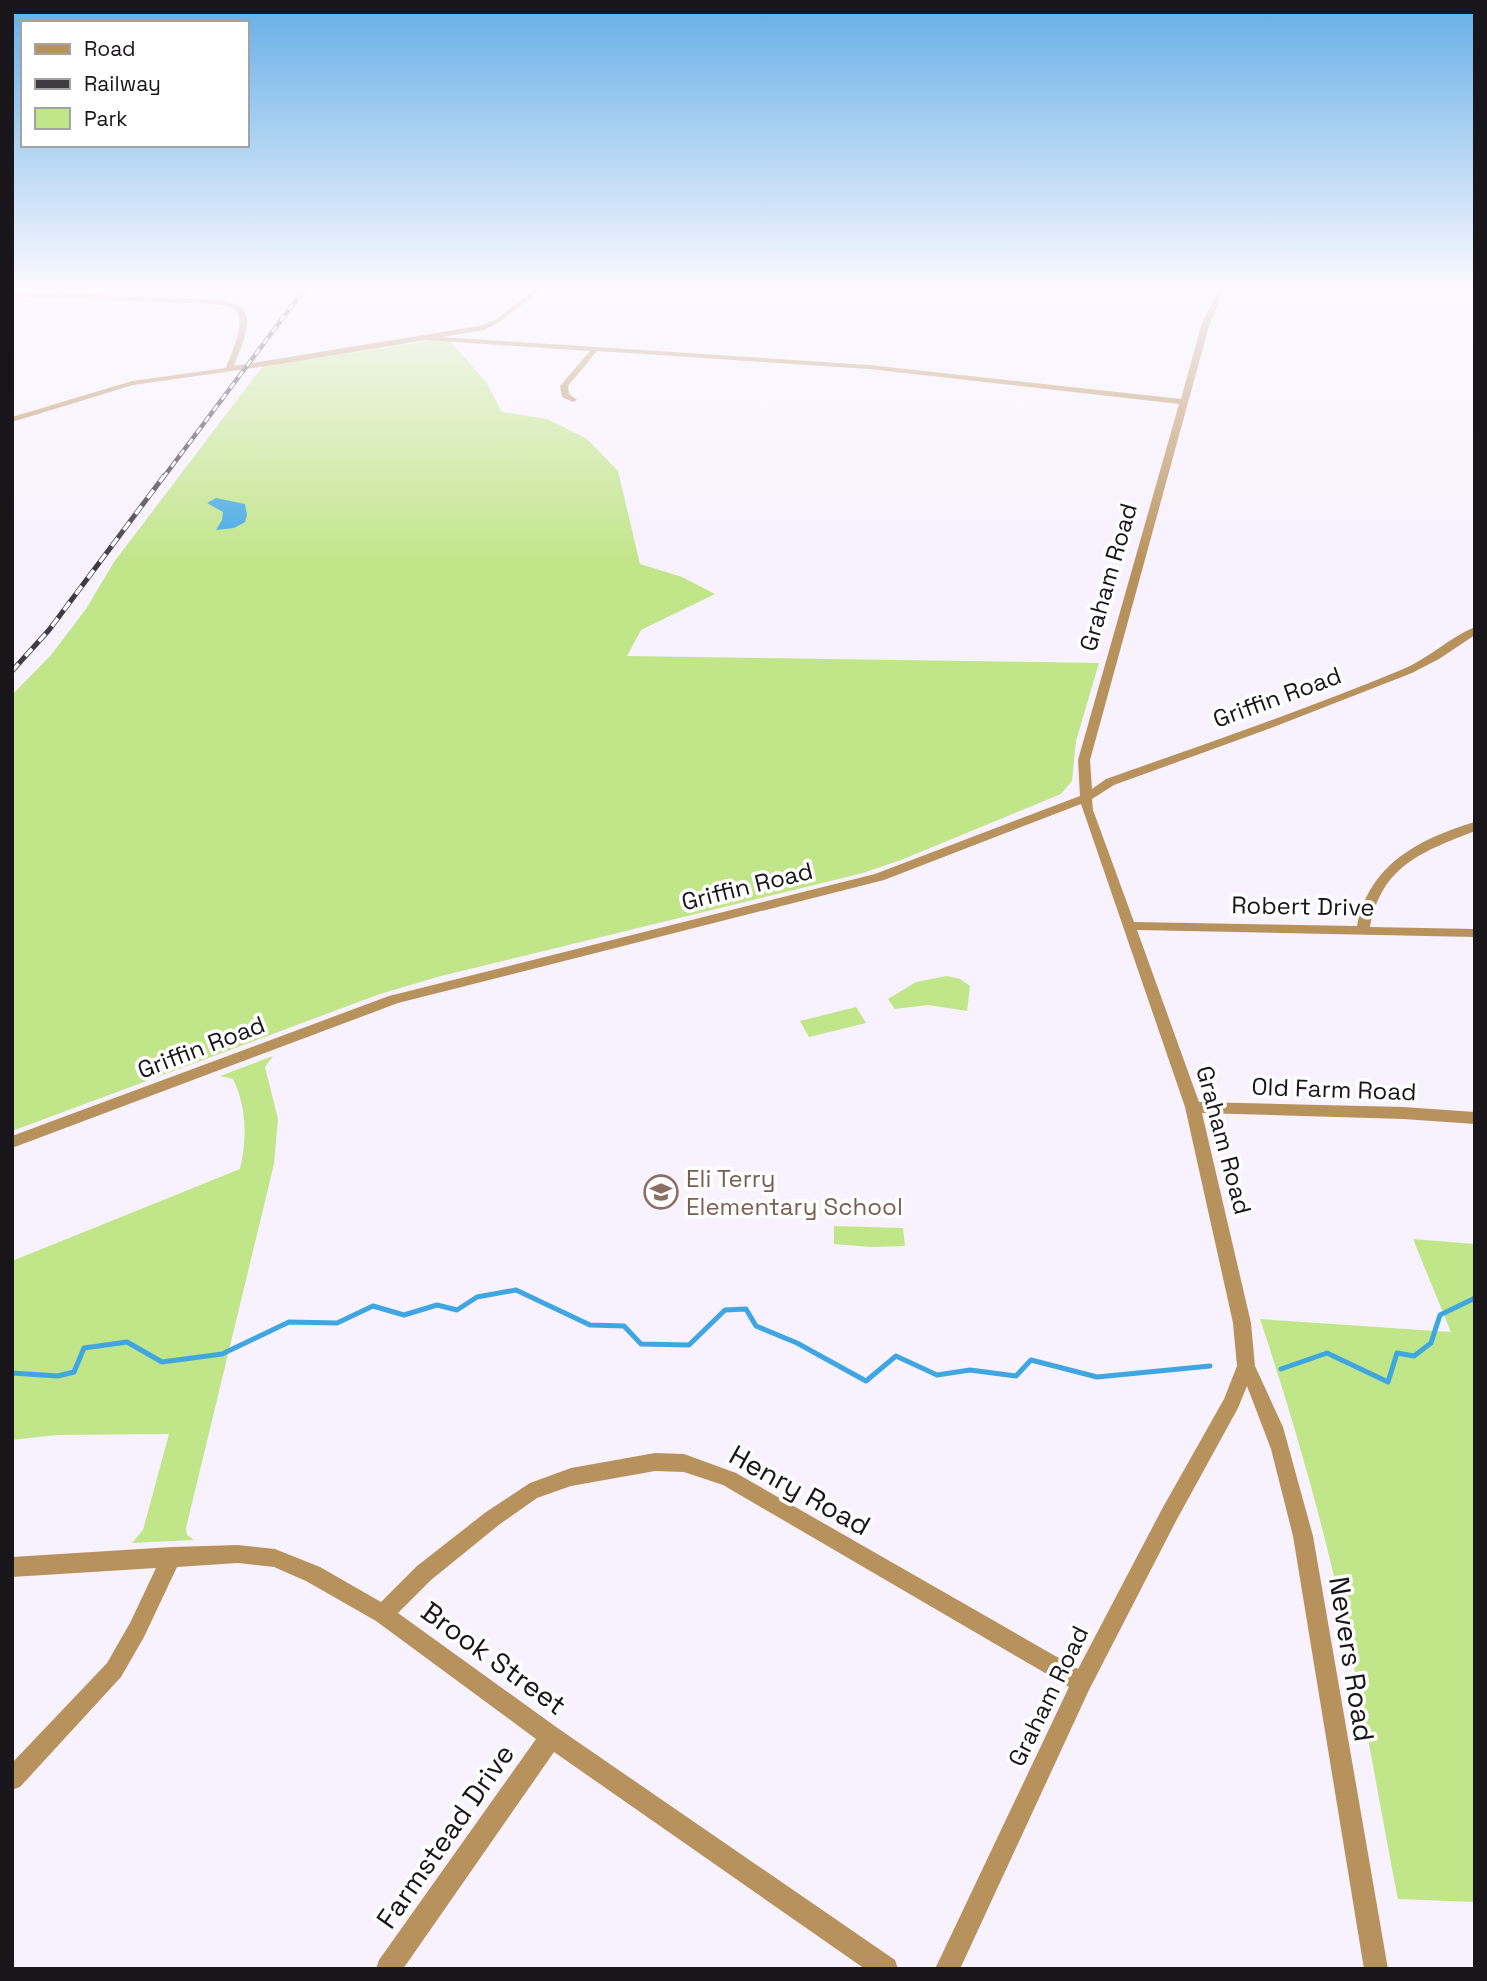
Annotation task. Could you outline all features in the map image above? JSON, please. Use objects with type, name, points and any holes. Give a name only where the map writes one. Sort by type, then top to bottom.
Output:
[{"type":"street","points":[[12,420],[132,383],[157,379]]},
{"type":"street","points":[[569,379],[564,386],[565,395],[573,400]]},
{"type":"street","points":[[982,379],[1184,402]]},
{"type":"street","name":"Graham Road","points":[[947,1969],[1082,1683],[1169,1515],[1233,1402],[1246,1366],[1242,1323],[1193,1107],[1085,798],[1084,760],[1190,379]]},
{"type":"street","name":"Griffin Road","points":[[12,1142],[429,988],[879,877],[1085,798],[1110,782],[1267,726],[1408,671],[1436,657],[1475,630]]},
{"type":"street","points":[[1363,930],[1365,908],[1380,881],[1403,859],[1475,826]]},
{"type":"street","name":"Robert Drive","points":[[1130,926],[1475,933]]},
{"type":"street","name":"Old Farm Road","points":[[1193,1107],[1404,1113],[1475,1118]]},
{"type":"street","name":"Nevers Road","points":[[1246,1366],[1261,1392],[1292,1488],[1303,1536],[1376,1969]]},
{"type":"street","name":"Henry Road","points":[[383,1614],[424,1573],[530,1492],[571,1477],[655,1462],[684,1464],[729,1479],[1082,1683]]},
{"type":"street","name":"Brook Street","points":[[12,1567],[238,1554],[275,1558],[313,1574],[383,1614],[551,1737],[887,1969]]},
{"type":"street","points":[[12,1779],[114,1670],[137,1630],[172,1556]]},
{"type":"street","name":"Farmstead Drive","points":[[388,1969],[551,1737]]},
{"type":"green space","points":[[253,379],[484,379],[502,412],[547,419],[587,439],[618,471],[640,564],[682,577],[715,594],[641,630],[627,656],[1099,663],[1076,741],[1072,781],[1061,794],[863,873],[441,976],[380,994],[12,1131],[12,695],[51,655],[86,609],[114,562]]},
{"type":"green space","points":[[947,976],[960,979],[970,986],[967,1011],[928,1005],[895,1009],[888,999],[916,982]]},
{"type":"green space","points":[[856,1007],[866,1023],[809,1037],[800,1021]]},
{"type":"green space","points":[[273,1056],[265,1067],[278,1119],[274,1164],[186,1528],[187,1535],[194,1540],[132,1543],[143,1530],[169,1434],[57,1435],[12,1440],[12,1261],[240,1169],[245,1135],[241,1101],[233,1079],[220,1076]]},
{"type":"green space","points":[[834,1226],[903,1228],[905,1246],[834,1244]]},
{"type":"green space","points":[[1413,1239],[1475,1244],[1475,1902],[1398,1899],[1357,1683],[1333,1574],[1305,1464],[1260,1319],[1451,1332]]},
{"type":"water","points":[[216,498],[245,504],[245,522],[234,528],[216,530],[223,512],[207,503]]},
{"type":"waterway","points":[[12,1373],[58,1376],[74,1372],[84,1348],[127,1342],[162,1362],[222,1354],[289,1322],[337,1323],[373,1306],[404,1315],[437,1305],[457,1310],[477,1297],[516,1290],[590,1325],[624,1326],[641,1344],[689,1345],[725,1310],[746,1309],[756,1326],[797,1343],[866,1381],[896,1356],[937,1375],[970,1370],[1016,1376],[1031,1360],[1097,1377],[1210,1366]]},
{"type":"waterway","points":[[1281,1369],[1327,1353],[1388,1382],[1397,1353],[1414,1356],[1431,1343],[1440,1315],[1475,1298]]},
{"type":"railway","points":[[163,478],[237,379]]},
{"type":"railway","points":[[12,671],[49,630],[164,476]]},
{"type":"place","name":"Eli Terry Elementary School","points":[[661,1192]]}]
